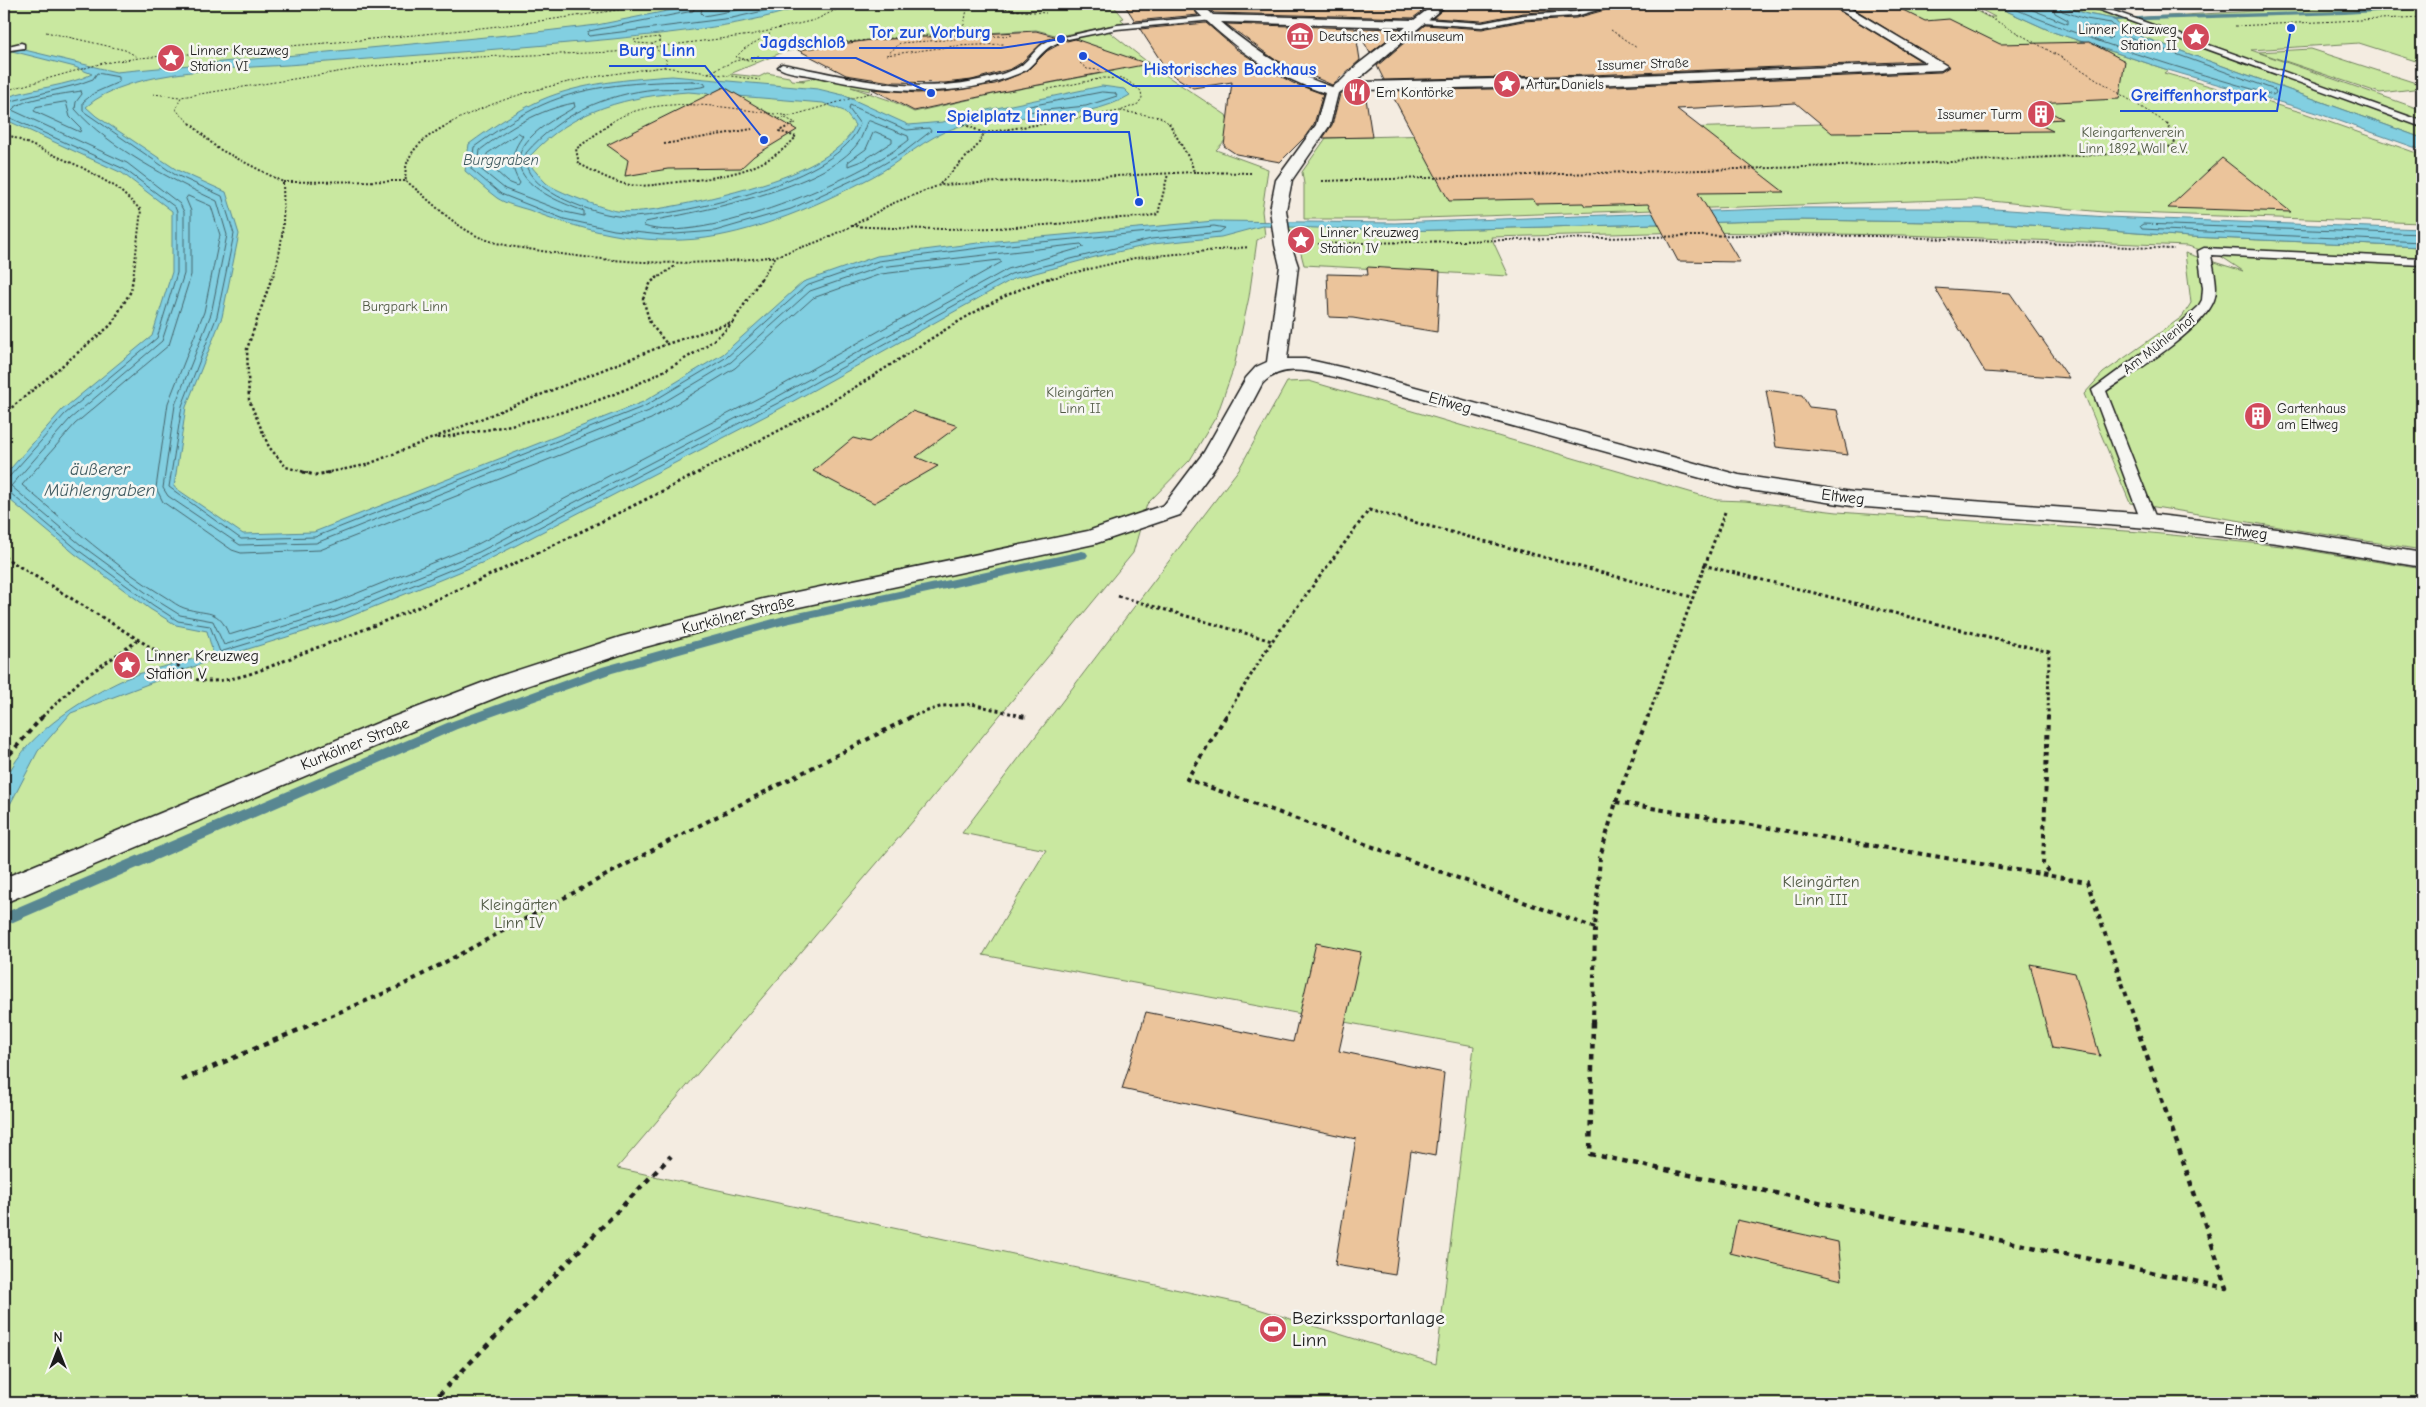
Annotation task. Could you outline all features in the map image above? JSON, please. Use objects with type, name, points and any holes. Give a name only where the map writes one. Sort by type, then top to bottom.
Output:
[{"type":"street","points":[[1196,4],[1241,46],[1262,61],[1307,84],[1332,91],[1346,84],[1362,68],[1442,4]]},
{"type":"street","name":"Issumer Straße","points":[[1346,84],[1362,86],[1591,81],[1941,66],[1836,4]]},
{"type":"street","points":[[1211,18],[1420,23]]},
{"type":"street","points":[[1276,365],[1289,266],[1282,243],[1278,210],[1285,177],[1323,125],[1332,91]]},
{"type":"street","name":"Eltweg","points":[[1276,365],[1305,365],[1342,373],[1737,481],[1852,499],[2149,521],[2277,536],[2422,560]]},
{"type":"street","name":"Kurkölner Straße","points":[[4,891],[390,729],[510,682],[620,646],[763,607],[1094,537],[1172,510],[1214,454],[1254,382],[1263,371],[1276,365]]},
{"type":"lane","points":[[2087,4],[2095,4]]},
{"type":"lane","points":[[2087,4],[2422,124]]},
{"type":"lane","points":[[1420,23],[1482,25],[1523,16],[1576,14],[1601,6]]},
{"type":"lane","points":[[1069,37],[1108,28],[1211,18]]},
{"type":"lane","points":[[782,67],[887,88],[910,88],[989,80],[1020,71],[1030,64],[1039,47],[1052,42]]},
{"type":"lane","points":[[4,49],[20,46]]},
{"type":"lane","points":[[2204,251],[2422,262]]},
{"type":"lane","name":"Am Mühlenhof","points":[[2149,521],[2099,390],[2190,324],[2208,302],[2208,276],[2204,251]]},
{"type":"path","points":[[4,91],[103,63],[139,58],[459,32],[568,19],[654,4]]},
{"type":"path","points":[[153,94],[181,97],[375,66],[476,57],[578,55],[656,48],[774,31],[816,20],[848,4]]},
{"type":"path","points":[[821,44],[946,34],[960,31],[966,25],[968,4]]},
{"type":"path","points":[[181,97],[176,110],[217,148],[283,182],[406,181],[454,222],[469,232],[496,243],[555,253],[675,265],[776,256],[852,226],[892,204],[940,184],[1194,172],[1347,182],[1919,164],[2155,152],[2174,145],[2175,140],[2167,122],[2070,63],[1966,4]]},
{"type":"path","points":[[2233,26],[2422,17]]},
{"type":"path","points":[[41,31],[125,50],[139,58]]},
{"type":"path","points":[[759,63],[736,58],[744,49],[774,31]]},
{"type":"path","points":[[887,55],[900,43],[1023,35],[1061,45],[1087,69],[1100,70]]},
{"type":"path","points":[[406,181],[406,165],[416,147],[445,127],[523,93],[572,80],[664,67],[667,61],[652,44],[636,43],[634,40],[646,37],[659,37],[660,41],[652,44]]},
{"type":"path","points":[[955,46],[956,39]]},
{"type":"path","points":[[837,78],[851,67],[866,60],[887,55],[955,46],[1002,44],[1039,47]]},
{"type":"path","points":[[708,72],[760,55]]},
{"type":"path","points":[[751,79],[760,79]]},
{"type":"path","points":[[948,117],[984,133],[1120,111],[1138,104],[1142,98],[1141,91],[1132,83]]},
{"type":"path","points":[[779,120],[873,92]]},
{"type":"path","points":[[784,118],[796,123],[779,130],[796,137],[786,150],[767,162],[730,176],[650,185],[624,184],[579,164],[576,149],[616,119],[638,111],[669,105],[691,105],[790,116]]},
{"type":"path","points":[[1120,111],[1160,117],[1169,122],[1191,162],[1194,172]]},
{"type":"path","points":[[664,144],[752,129]]},
{"type":"path","points":[[4,133],[81,167],[116,187],[140,210],[131,291],[111,325],[4,414]]},
{"type":"path","points":[[940,184],[978,145],[984,133]]},
{"type":"path","points":[[852,226],[875,229],[951,229],[1055,226],[1104,219],[1142,218],[1158,214],[1168,174]]},
{"type":"path","points":[[283,182],[284,226],[280,256],[247,349],[249,400],[269,447],[286,467],[315,475],[366,464],[667,344],[733,322]]},
{"type":"path","points":[[4,557],[137,641],[174,662],[189,676],[197,680],[218,680],[249,672],[323,646],[494,572],[643,501],[808,413],[988,305],[1027,286],[1103,265],[1215,248],[1282,243],[1743,235],[1880,236],[2204,251]]},
{"type":"path","points":[[432,439],[530,423],[600,400],[671,368],[721,337],[733,322],[776,256]]},
{"type":"path","points":[[667,344],[650,322],[643,299],[651,282],[675,265]]},
{"type":"path","points":[[1616,802],[2087,882],[2227,1288],[1590,1154],[1595,928],[1600,857],[1616,802],[1737,481]]},
{"type":"path","points":[[1595,928],[1187,779],[1272,641],[1369,510],[1692,597]]},
{"type":"path","points":[[1704,565],[2048,652],[2045,852],[2043,865],[2051,875]]},
{"type":"path","points":[[1118,596],[1272,641]]},
{"type":"path","points":[[4,761],[23,736],[61,697],[117,652],[137,641]]},
{"type":"path","points":[[182,1080],[401,986],[675,838],[909,718],[943,706],[972,704],[1026,717]]},
{"type":"path","points":[[432,1403],[671,1156]]},
{"type":"green space","points":[[4,4],[1112,4],[1124,18],[1121,19],[1124,23],[1059,36],[1036,30],[871,40],[800,49],[783,52],[730,74],[759,77],[767,73],[789,77],[791,80],[805,81],[799,80],[819,77],[866,86],[871,88],[870,91],[851,87],[892,101],[914,112],[1003,92],[1114,71],[1075,38],[1107,30],[1155,68],[1226,115],[1232,133],[1216,150],[1268,169],[1262,211],[1265,236],[1257,240],[1249,297],[1234,367],[1217,415],[1190,460],[1147,504],[1133,553],[913,821],[617,1168],[1239,1303],[1436,1364],[1474,1046],[983,955],[1046,850],[962,833],[1239,469],[1287,382],[1309,381],[1717,500],[1745,501],[1837,512],[2141,532],[2282,546],[2422,569],[2422,1025],[2420,1065],[2422,1076],[2422,1403],[4,1403]]},
{"type":"green space","name":"Kleingartenverein Linn 1892 Wall e.V.","points":[[1846,4],[1963,4],[1988,17],[1995,17],[1970,4],[1991,4],[2053,32],[2168,70],[2164,73],[2301,112],[2422,155],[2422,223],[2103,212],[1971,199],[1395,219],[1304,219],[1302,172],[1326,138],[2035,118],[2039,120],[2062,119],[1961,69]]},
{"type":"green space","points":[[2057,4],[2081,4],[2181,36],[2131,18],[2380,4],[2422,4],[2422,63],[2359,43],[2251,50],[2422,110],[2422,138],[2123,30],[2114,19],[2087,14]]},
{"type":"green space","points":[[2311,49],[2422,85],[2422,88],[2380,93],[2258,52]]},
{"type":"green space","points":[[1801,220],[2002,223],[2191,237],[2422,247],[2422,550],[2130,503],[2084,394],[2103,373],[2182,317],[2191,303],[2185,253],[2243,271],[2222,257],[2188,246],[1903,235],[1690,232],[1491,237],[1509,276],[1304,265],[1298,242],[1288,226],[1400,231]]},
{"type":"water","name":"äußerer Mühlengraben","points":[[702,4],[809,4],[762,18],[662,34],[496,49],[188,72],[130,84],[105,94],[86,107],[96,116],[177,170],[226,192],[239,234],[222,317],[186,407],[174,487],[243,534],[314,532],[643,402],[723,354],[803,282],[877,256],[986,242],[1214,221],[1395,223],[1791,208],[1981,208],[2107,217],[2422,229],[2422,247],[2191,237],[2002,223],[1801,220],[1400,231],[1262,226],[1221,237],[1153,244],[1095,257],[1013,279],[781,408],[484,562],[339,621],[209,661],[71,713],[38,751],[4,816],[3,789],[11,768],[37,736],[54,722],[90,697],[125,679],[213,653],[207,631],[176,625],[150,609],[75,554],[4,495],[4,476],[62,410],[152,336],[172,272],[172,211],[122,173],[4,119],[4,99],[7,97],[72,81],[92,74],[75,67],[4,49],[4,45],[116,72],[597,25]]},
{"type":"water","points":[[1991,4],[2057,4],[2087,14],[2114,19],[2123,30],[2422,138],[2422,150],[2314,112],[2168,70],[2053,32]]},
{"type":"water","name":"Burggraben","points":[[672,76],[818,89],[843,95],[909,125],[943,122],[968,114],[1102,86],[1124,89],[1130,95],[1111,104],[1091,110],[1069,114],[1000,119],[957,127],[934,137],[883,171],[816,204],[777,220],[738,232],[694,239],[646,239],[622,236],[551,218],[501,200],[465,171],[469,144],[504,120],[541,100],[556,94],[589,86],[622,80]],"holes":[[[688,92],[823,103],[844,111],[855,125],[846,140],[839,146],[823,158],[783,177],[708,199],[632,212],[611,210],[551,186],[531,166],[531,155],[547,139],[565,126],[603,108],[644,97]]]},
{"type":"building","points":[[1124,4],[1189,4],[1198,15],[1135,21]]},
{"type":"building","points":[[1204,4],[1276,6],[1275,4],[1432,4],[1413,18],[1214,13]]},
{"type":"building","points":[[1449,4],[1595,4],[1575,10],[1523,13],[1482,21],[1433,18]]},
{"type":"building","points":[[1605,4],[1828,4],[1921,61],[1591,75],[1384,80],[1377,66],[1425,25],[1482,29],[1523,21],[1576,18],[1605,10],[1607,5]]},
{"type":"building","points":[[1846,4],[1891,4],[1925,21],[1949,19],[2000,44],[2089,42],[2125,61],[2119,99],[2034,103],[2063,119],[2032,121],[2053,131],[1832,133],[1796,103],[1677,109],[1784,192],[1698,193],[1740,262],[1678,261],[1648,204],[1585,206],[1583,203],[1536,204],[1533,199],[1449,201],[1390,91],[1591,87],[1941,72],[1949,67]]},
{"type":"building","points":[[1206,23],[1236,49],[1264,67],[1293,83],[1323,94],[1314,124],[1304,138],[1280,162],[1236,154],[1224,146],[1232,82],[1193,88],[1168,72],[1140,29]]},
{"type":"building","points":[[1226,24],[1355,28],[1360,60],[1332,85],[1274,59]]},
{"type":"building","points":[[1356,28],[1401,29],[1370,53]]},
{"type":"building","points":[[1036,31],[1058,37],[1063,36],[1063,39],[1067,41],[1075,39],[1148,64],[914,111],[872,89],[917,93],[943,92],[995,84],[1027,71],[1047,51],[1058,45],[1060,40],[1053,37],[1044,41],[1021,63],[1011,69],[972,80],[944,83],[891,82],[846,75],[798,50],[871,40]]},
{"type":"building","points":[[724,87],[797,130],[754,156],[741,168],[668,169],[625,176],[628,160],[607,145]]},
{"type":"building","points":[[1348,90],[1365,92],[1372,137],[1323,138],[1332,125],[1340,94]]},
{"type":"building","points":[[2222,158],[2291,212],[2168,208]]},
{"type":"building","points":[[1367,267],[1440,271],[1437,332],[1353,318],[1329,317],[1327,274],[1368,275]]},
{"type":"building","points":[[1935,288],[2010,293],[2069,378],[1985,372]]},
{"type":"building","points":[[1766,390],[1802,395],[1809,407],[1837,410],[1848,455],[1776,447]]},
{"type":"building","points":[[912,411],[958,426],[916,457],[938,466],[874,503],[813,471],[853,438],[869,442]]},
{"type":"building","points":[[1316,943],[1361,952],[1339,1051],[1444,1073],[1435,1156],[1411,1151],[1395,1275],[1335,1265],[1356,1139],[1122,1089],[1146,1012],[1293,1042]]},
{"type":"building","points":[[2030,964],[2075,973],[2100,1056],[2052,1048]]},
{"type":"building","points":[[1737,1220],[1838,1242],[1842,1280],[1730,1253]]},
{"type":"waterway","points":[[2114,19],[2307,14],[2422,7]]},
{"type":"waterway","points":[[4,920],[452,726],[607,670],[784,620],[1082,555]]},
{"type":"place","name":"Greiffenhorstpark","points":[[2291,28]]},
{"type":"place","name":"Deutsches Textilmuseum","points":[[1300,36]]},
{"type":"place","name":"Linner Kreuzweg Station II","points":[[2196,37]]},
{"type":"place","name":"Tor zur Vorburg","points":[[1061,39]]},
{"type":"place","name":"Historisches Backhaus","points":[[1083,56]]},
{"type":"place","name":"Linner Kreuzweg Station VI","points":[[171,58]]},
{"type":"place","name":"Artur Daniels","points":[[1507,84]]},
{"type":"place","name":"Em Kontörke","points":[[1357,92]]},
{"type":"place","name":"Jagdschloß","points":[[931,93]]},
{"type":"place","name":"Issumer Turm","points":[[2041,114]]},
{"type":"place","name":"Burg Linn","points":[[764,140]]},
{"type":"place","name":"Spielplatz Linner Burg","points":[[1139,202]]},
{"type":"place","name":"Linner Kreuzweg Station IV","points":[[1301,240]]},
{"type":"place","name":"Gartenhaus am Eltweg","points":[[2258,416]]},
{"type":"place","name":"Linner Kreuzweg Station V","points":[[127,665]]},
{"type":"place","name":"Bezirkssportanlage Linn","points":[[1273,1329]]},
{"type":"park label","name":"Burgpark Linn","points":[[405,306]]},
{"type":"park label","name":"Kleingärten Linn II","points":[[1080,400]]},
{"type":"park label","name":"Kleingärten Linn III","points":[[1821,891]]},
{"type":"park label","name":"Kleingärten Linn IV","points":[[519,914]]}]
